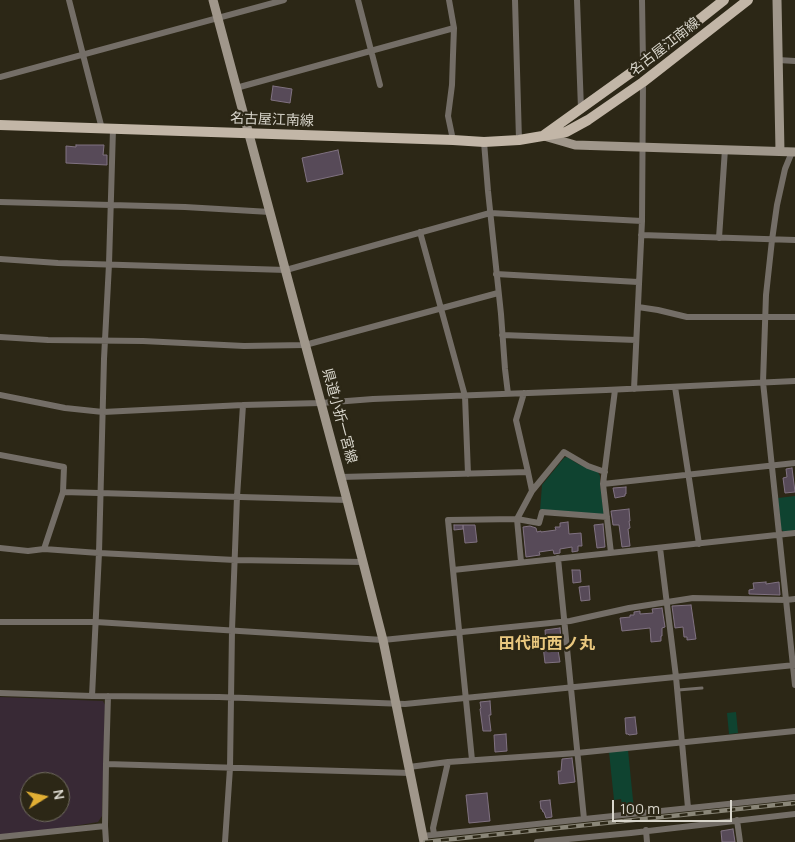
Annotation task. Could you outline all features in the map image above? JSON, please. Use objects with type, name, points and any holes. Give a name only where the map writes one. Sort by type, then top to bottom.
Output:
[{"type":"main road","name":"県道小折一宮線","points":[[213,0],[384,640],[423,839]]},
{"type":"main road","name":"名古屋江南線","points":[[0,126],[484,142],[519,140],[566,132],[588,120],[643,82],[748,0]]},
{"type":"main road","points":[[777,0],[780,152]]},
{"type":"main road","name":"名古屋江南線","points":[[544,135],[643,64],[719,2]]},
{"type":"main road","points":[[544,135],[575,145],[794,152]]},
{"type":"street","points":[[69,0],[102,129]]},
{"type":"street","points":[[0,77],[284,0]]},
{"type":"street","points":[[358,0],[380,85]]},
{"type":"street","points":[[449,0],[454,28],[452,85],[448,116],[453,140]]},
{"type":"street","points":[[516,0],[519,140]]},
{"type":"street","points":[[577,0],[581,109]]},
{"type":"street","points":[[642,0],[643,64]]},
{"type":"street","points":[[236,88],[454,28]]},
{"type":"street","points":[[778,60],[795,61]]},
{"type":"street","points":[[634,389],[642,221],[643,82]]},
{"type":"street","points":[[92,696],[99,553],[113,129]]},
{"type":"street","points":[[484,142],[508,394]]},
{"type":"street","points":[[719,238],[725,149]]},
{"type":"street","points":[[794,152],[786,169],[781,187],[772,240],[766,294],[762,382],[795,684]]},
{"type":"street","points":[[0,202],[184,207],[270,212]]},
{"type":"street","points":[[0,260],[286,270],[490,213],[642,221]]},
{"type":"street","points":[[420,232],[465,396],[468,474]]},
{"type":"street","points":[[641,235],[795,240]]},
{"type":"street","points":[[496,274],[638,282]]},
{"type":"street","points":[[0,337],[244,346],[306,346],[498,293]]},
{"type":"street","points":[[638,307],[687,317],[795,317]]},
{"type":"street","points":[[502,335],[636,340]]},
{"type":"street","points":[[0,395],[65,408],[103,412],[795,381]]},
{"type":"street","points":[[675,387],[699,544]]},
{"type":"street","points":[[611,553],[603,484],[615,390]]},
{"type":"street","points":[[524,393],[516,420],[532,491]]},
{"type":"street","points":[[225,842],[230,768],[232,630],[237,497],[243,405]]},
{"type":"street","points":[[521,562],[517,519],[532,491],[564,452],[588,466],[605,472]]},
{"type":"street","points":[[0,455],[64,467],[63,492],[44,549]]},
{"type":"street","points":[[603,484],[795,463]]},
{"type":"street","points":[[341,477],[528,472]]},
{"type":"street","points":[[63,492],[347,500]]},
{"type":"street","points":[[472,760],[448,520],[517,519],[540,523],[542,512],[607,517]]},
{"type":"street","points":[[453,570],[795,533]]},
{"type":"street","points":[[0,548],[28,551],[44,549],[236,560],[364,562]]},
{"type":"street","points":[[660,548],[676,677],[688,808]]},
{"type":"street","points":[[558,558],[584,819]]},
{"type":"street","points":[[0,622],[96,622],[384,640],[564,622],[629,608],[693,598],[795,599]]},
{"type":"street","points":[[0,693],[231,697],[405,704],[794,665]]},
{"type":"street","points":[[106,842],[108,696]]},
{"type":"street","points":[[106,764],[230,768],[410,770],[448,762],[577,753],[795,731]]},
{"type":"street","points":[[434,834],[433,828],[448,762]]},
{"type":"street","points":[[423,839],[434,834],[795,797]]},
{"type":"street","points":[[537,842],[580,840],[646,830],[795,814]]},
{"type":"street","points":[[737,820],[740,842]]},
{"type":"street","points":[[0,837],[105,826]]},
{"type":"street","points":[[646,830],[647,842]]},
{"type":"lane","points":[[677,690],[702,688]]},
{"type":"shaded area","points":[[0,697],[103,701],[105,705],[102,816],[98,822],[44,831],[0,835]]},
{"type":"green space","points":[[567,457],[578,464],[598,472],[604,515],[540,511],[542,485],[564,458]]},
{"type":"green space","points":[[795,496],[795,530],[784,532],[781,529],[778,498]]},
{"type":"green space","points":[[736,712],[738,733],[729,734],[727,713]]},
{"type":"green space","points":[[628,750],[634,810],[623,811],[621,799],[614,800],[609,752]]},
{"type":"building","points":[[273,86],[292,89],[290,103],[271,100]]},
{"type":"building","points":[[76,145],[104,145],[103,155],[107,155],[107,165],[66,163],[66,146],[76,147]]},
{"type":"building","points":[[338,150],[343,174],[307,182],[302,158]]},
{"type":"building","points":[[792,468],[795,492],[785,493],[783,478],[787,477],[786,469]]},
{"type":"building","points":[[626,487],[625,496],[615,498],[613,488]]},
{"type":"building","points":[[629,509],[630,528],[628,529],[630,546],[622,547],[619,525],[613,525],[611,511]]},
{"type":"building","points":[[568,522],[569,534],[581,533],[582,546],[578,546],[578,551],[572,552],[572,547],[560,549],[560,553],[554,554],[553,550],[539,552],[540,555],[526,557],[523,527],[530,526],[536,528],[537,532],[541,532],[556,530],[555,527],[560,527],[560,523]]},
{"type":"building","points":[[603,524],[605,547],[597,548],[594,525]]},
{"type":"building","points":[[454,525],[463,525],[463,529],[454,530]]},
{"type":"building","points":[[463,525],[475,525],[477,542],[465,543]]},
{"type":"building","points":[[572,570],[580,570],[581,582],[573,583]]},
{"type":"building","points":[[766,582],[766,584],[779,582],[780,595],[749,594],[749,590],[754,589],[753,583]]},
{"type":"building","points":[[589,586],[590,600],[581,601],[579,587]]},
{"type":"building","points":[[691,605],[696,639],[687,640],[687,637],[684,637],[683,627],[675,628],[672,606]]},
{"type":"building","points":[[662,608],[665,627],[662,628],[661,641],[651,642],[650,628],[622,631],[620,618],[630,617],[630,615],[634,615],[634,612],[640,611],[640,614],[653,613],[652,609]]},
{"type":"building","points":[[560,628],[562,649],[558,650],[560,662],[545,663],[543,646],[546,645],[545,630]]},
{"type":"building","points":[[490,701],[491,731],[483,731],[480,702]]},
{"type":"building","points":[[635,717],[637,734],[626,734],[625,718]]},
{"type":"building","points":[[506,734],[507,751],[495,752],[494,735]]},
{"type":"building","points":[[572,758],[575,782],[559,784],[558,771],[561,771],[562,759]]},
{"type":"building","points":[[487,793],[490,821],[469,823],[466,795]]},
{"type":"building","points":[[550,800],[552,817],[546,818],[541,809],[540,801]]},
{"type":"building","points":[[733,829],[735,842],[722,842],[721,831]]},
{"type":"railway","points":[[425,842],[795,803]]},
{"type":"district","name":"田代町西ノ丸","points":[[547,645]]}]
